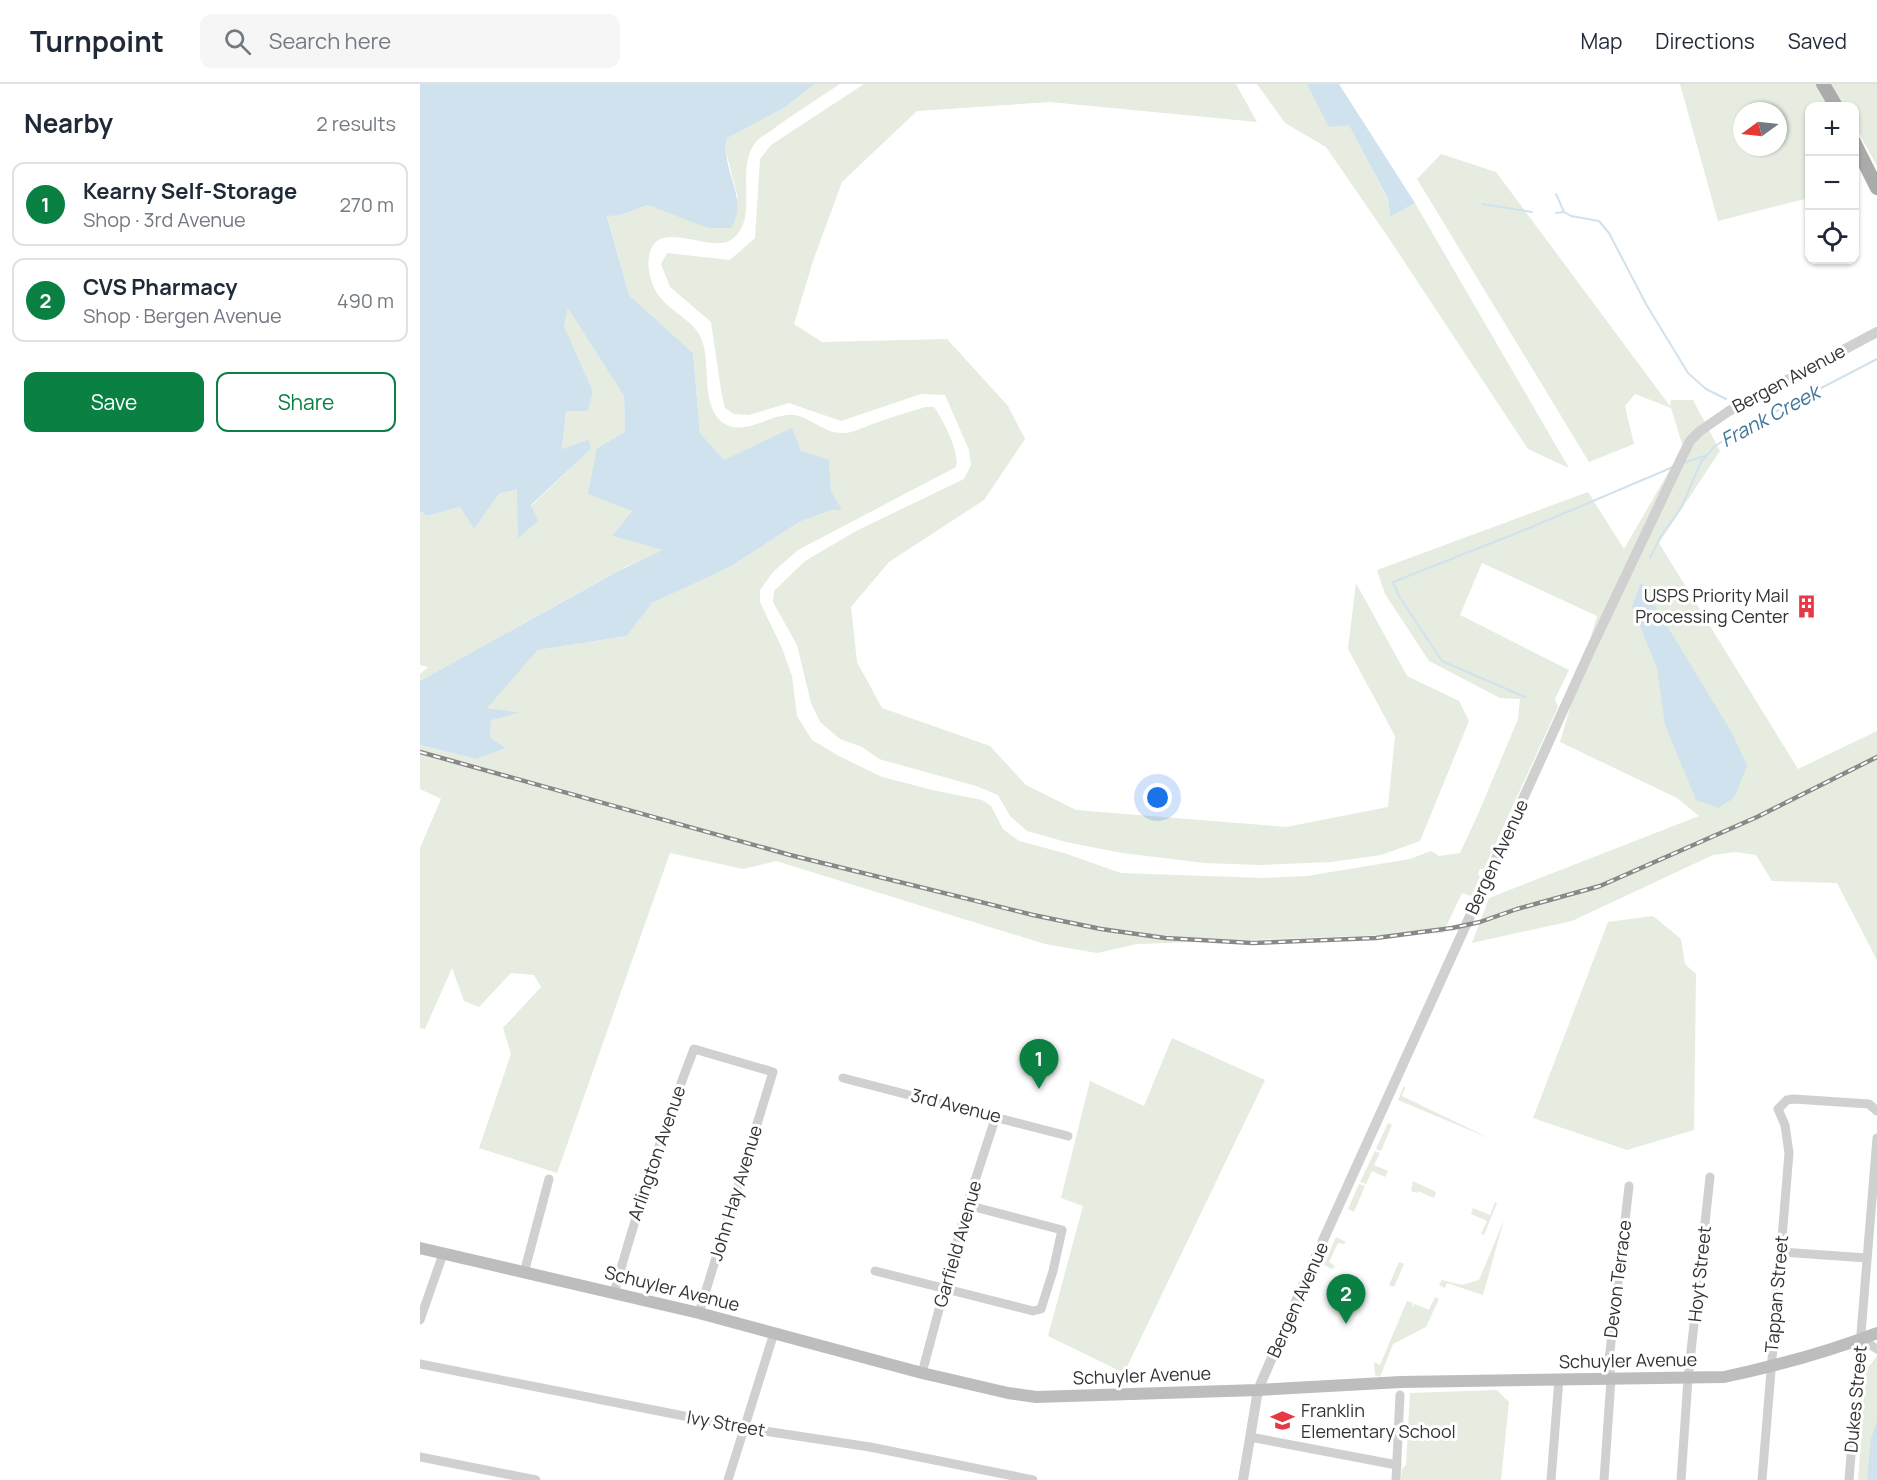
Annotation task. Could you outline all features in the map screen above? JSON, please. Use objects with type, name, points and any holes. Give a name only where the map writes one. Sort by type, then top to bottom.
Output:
[{"type":"main road","points":[[1822,84],[1834,102]]},
{"type":"main road","points":[[1829,84],[1836,102]]},
{"type":"main road","points":[[1859,152],[1877,188]]},
{"type":"main road","name":"Schuyler Avenue","points":[[420,1248],[699,1313],[922,1373],[1008,1393],[1036,1397],[1258,1390],[1401,1382],[1724,1377],[1772,1366],[1877,1333]]},
{"type":"street","name":"Bergen Avenue","points":[[1244,1480],[1258,1390],[1306,1278],[1690,441],[1700,431],[1729,411],[1877,332]]},
{"type":"street","name":"Arlington Avenue","points":[[614,1293],[641,1198],[673,1101],[694,1049],[773,1072]]},
{"type":"street","name":"John Hay Avenue","points":[[699,1313],[773,1072]]},
{"type":"street","name":"3rd Avenue","points":[[843,1078],[1068,1136]]},
{"type":"street","name":"Tappan Street","points":[[1762,1480],[1789,1153],[1785,1125],[1778,1109],[1787,1100],[1794,1099],[1869,1104],[1877,1111]]},
{"type":"street","name":"Garfield Avenue","points":[[922,1373],[967,1205],[996,1116]]},
{"type":"street","name":"Dukes Street","points":[[1849,1480],[1867,1258],[1874,1218],[1877,1138]]},
{"type":"street","name":"Hoyt Street","points":[[1681,1480],[1688,1379],[1710,1177]]},
{"type":"street","points":[[524,1273],[549,1179]]},
{"type":"street","name":"Devon Terrace","points":[[1604,1480],[1611,1379],[1609,1360],[1629,1186]]},
{"type":"street","points":[[875,1271],[1034,1311],[1041,1309],[1053,1271],[1062,1230],[967,1205]]},
{"type":"street","points":[[1781,1252],[1867,1258]]},
{"type":"street","points":[[420,1320],[443,1254]]},
{"type":"street","points":[[728,1480],[774,1333]]},
{"type":"street","points":[[1861,1339],[1877,1349]]},
{"type":"street","name":"Ivy Street","points":[[420,1364],[745,1428],[870,1447],[1034,1480]]},
{"type":"street","points":[[1551,1480],[1559,1379]]},
{"type":"street","points":[[1396,1480],[1400,1395]]},
{"type":"street","points":[[1250,1437],[1397,1465]]},
{"type":"street","points":[[420,1456],[536,1480]]},
{"type":"shaded area","points":[[815,84],[840,84],[761,137],[749,154],[746,207],[740,231],[731,240],[722,243],[676,237],[666,238],[657,241],[651,249],[648,261],[651,280],[659,296],[693,326],[700,336],[706,358],[708,395],[711,406],[717,417],[725,424],[744,427],[785,415],[794,415],[825,429],[847,433],[912,411],[934,407],[956,453],[956,467],[798,550],[773,572],[760,590],[760,602],[782,648],[792,676],[797,716],[812,740],[882,777],[982,800],[991,806],[1003,829],[1019,841],[1064,853],[1121,873],[1263,878],[1307,876],[1410,859],[1431,851],[1439,856],[1460,853],[1518,719],[1520,699],[1500,698],[1429,661],[1385,594],[1377,570],[1588,492],[1624,549],[1683,447],[1671,408],[1635,394],[1625,406],[1634,444],[1589,462],[1417,179],[1441,154],[1496,172],[1670,406],[1671,400],[1693,400],[1720,451],[1659,543],[1798,769],[1877,731],[1877,960],[1837,883],[1772,881],[1756,855],[1735,852],[1713,855],[1572,921],[1472,943],[1489,898],[1699,816],[1677,798],[1560,742],[1597,616],[1482,563],[1460,615],[1569,670],[1555,699],[1558,707],[1484,869],[1480,869],[1478,874],[1480,877],[1471,896],[1462,893],[1443,933],[1137,944],[1097,953],[1045,944],[776,861],[743,869],[670,853],[557,1173],[479,1148],[511,1054],[503,1028],[541,987],[534,975],[511,973],[479,1007],[464,1001],[452,968],[425,1029],[420,1028],[420,848],[441,799],[420,789],[420,745],[476,759],[506,748],[490,737],[491,719],[518,714],[486,708],[538,650],[627,636],[652,603],[730,567],[799,522],[832,510],[829,460],[724,460],[700,433],[693,353],[629,295],[607,215],[620,215],[648,205],[665,211],[738,198],[726,152],[726,138],[784,108]]},
{"type":"shaded area","points":[[864,84],[1236,84],[1257,122],[1050,102],[917,111],[842,182],[813,261],[794,324],[822,342],[947,339],[1008,406],[1025,439],[984,500],[889,562],[851,607],[857,662],[882,708],[990,746],[1026,785],[1076,810],[1286,827],[1388,807],[1395,736],[1348,649],[1356,583],[1407,676],[1459,701],[1469,721],[1420,841],[1381,855],[1331,862],[1261,865],[1205,863],[1122,853],[1066,842],[1027,831],[1010,816],[998,795],[976,786],[879,759],[862,747],[840,739],[820,722],[811,703],[797,645],[773,602],[774,591],[805,561],[858,530],[964,479],[971,465],[969,450],[945,395],[921,394],[841,421],[789,403],[749,415],[734,414],[725,408],[711,322],[670,287],[661,264],[667,253],[730,260],[755,238],[760,159],[771,145]]},
{"type":"shaded area","points":[[1257,84],[1307,84],[1312,92],[1349,124],[1388,200],[1390,217],[1415,203],[1569,468],[1528,449],[1326,147],[1285,123]]},
{"type":"shaded area","points":[[1680,84],[1820,84],[1828,102],[1805,102],[1805,199],[1718,221]]},
{"type":"shaded area","points":[[1831,84],[1877,84],[1877,166],[1859,133],[1859,102],[1842,102]]},
{"type":"shaded area","points":[[568,307],[624,396],[625,432],[597,448],[632,511],[612,536],[664,550],[625,567],[420,681],[420,674],[428,667],[420,665],[420,511],[427,516],[460,507],[474,529],[500,493],[518,490],[518,537],[531,506],[591,449],[588,439],[562,449],[566,411],[593,391],[564,326]]},
{"type":"shaded area","points":[[1653,916],[1681,939],[1685,964],[1696,974],[1694,1130],[1627,1150],[1533,1118],[1608,922]]},
{"type":"shaded area","points":[[1172,1038],[1265,1080],[1124,1373],[1048,1336],[1083,1206],[1061,1198],[1090,1081],[1144,1106]]},
{"type":"shaded area","points":[[1404,1086],[1402,1096],[1491,1139],[1398,1100]]},
{"type":"shaded area","points":[[1388,1123],[1392,1125],[1381,1151],[1376,1149]]},
{"type":"shaded area","points":[[1375,1151],[1380,1153],[1374,1165],[1388,1171],[1385,1177],[1372,1171],[1366,1184],[1360,1182]]},
{"type":"shaded area","points":[[1413,1181],[1436,1192],[1434,1198],[1418,1191],[1417,1193],[1411,1191]]},
{"type":"shaded area","points":[[1359,1184],[1365,1186],[1354,1212],[1348,1209]]},
{"type":"shaded area","points":[[1495,1202],[1497,1203],[1484,1235],[1481,1234],[1487,1221],[1471,1214],[1473,1208],[1490,1215]]},
{"type":"shaded area","points":[[1504,1220],[1483,1295],[1447,1283],[1445,1288],[1439,1285],[1442,1280],[1462,1285],[1479,1280]]},
{"type":"shaded area","points":[[1336,1237],[1346,1242],[1338,1243],[1329,1262],[1335,1266],[1332,1269],[1324,1265]]},
{"type":"shaded area","points":[[1399,1262],[1404,1264],[1394,1287],[1389,1285]]},
{"type":"shaded area","points":[[1435,1297],[1439,1299],[1426,1327],[1393,1344],[1380,1377],[1375,1375],[1374,1362],[1380,1365],[1407,1301],[1413,1303],[1412,1307],[1415,1304],[1429,1310]]},
{"type":"shaded area","points":[[1877,1356],[1877,1480],[1858,1480],[1866,1370]]},
{"type":"shaded area","points":[[1497,1390],[1509,1402],[1501,1480],[1401,1480],[1402,1469],[1406,1465],[1410,1393]]},
{"type":"water","points":[[420,84],[815,84],[784,108],[727,138],[727,162],[737,200],[737,209],[731,228],[708,228],[648,205],[620,215],[607,216],[629,295],[693,353],[700,433],[724,460],[792,428],[801,451],[829,460],[831,491],[842,510],[832,510],[799,522],[730,567],[652,603],[627,636],[538,650],[487,708],[520,713],[491,720],[490,737],[506,748],[476,759],[420,745],[420,681],[620,570],[663,550],[612,536],[632,511],[588,494],[597,448],[625,432],[624,396],[568,308],[564,326],[593,391],[588,411],[566,411],[562,449],[589,439],[591,449],[531,505],[538,521],[518,538],[517,490],[500,493],[474,529],[460,507],[427,516],[420,511]]},
{"type":"water","points":[[1307,84],[1339,84],[1415,203],[1390,217],[1388,199],[1349,125],[1329,127]]},
{"type":"water","points":[[1641,583],[1732,733],[1747,766],[1734,798],[1718,808],[1696,800],[1665,725],[1657,668],[1632,606]]},
{"type":"water","points":[[1877,1422],[1877,1480],[1867,1480],[1871,1438]]},
{"type":"waterway","points":[[1556,194],[1564,212],[1571,216],[1599,221],[1609,233],[1646,304],[1688,373],[1706,389],[1726,399]]},
{"type":"waterway","points":[[1482,204],[1532,212]]},
{"type":"waterway","points":[[1556,213],[1564,212]]},
{"type":"waterway","name":"Frank Creek","points":[[1650,558],[1661,536],[1681,508],[1701,462],[1715,446],[1746,427],[1877,359]]},
{"type":"waterway","points":[[1684,463],[1707,455]]},
{"type":"waterway","points":[[1525,697],[1442,661],[1399,596],[1393,582],[1527,529],[1673,467]]},
{"type":"railway","points":[[420,752],[790,855],[1033,915],[1101,929],[1165,938],[1253,943],[1376,938],[1480,922],[1517,909],[1600,886],[1757,817],[1877,757]]},
{"type":"place","name":"USPS Priority Mail Processing Center","points":[[1807,606]]},
{"type":"place","name":"Kearny Self-Storage","points":[[1039,1089]]},
{"type":"place","name":"CVS Pharmacy","points":[[1346,1324]]},
{"type":"place","name":"Franklin Elementary School","points":[[1283,1421]]}]
